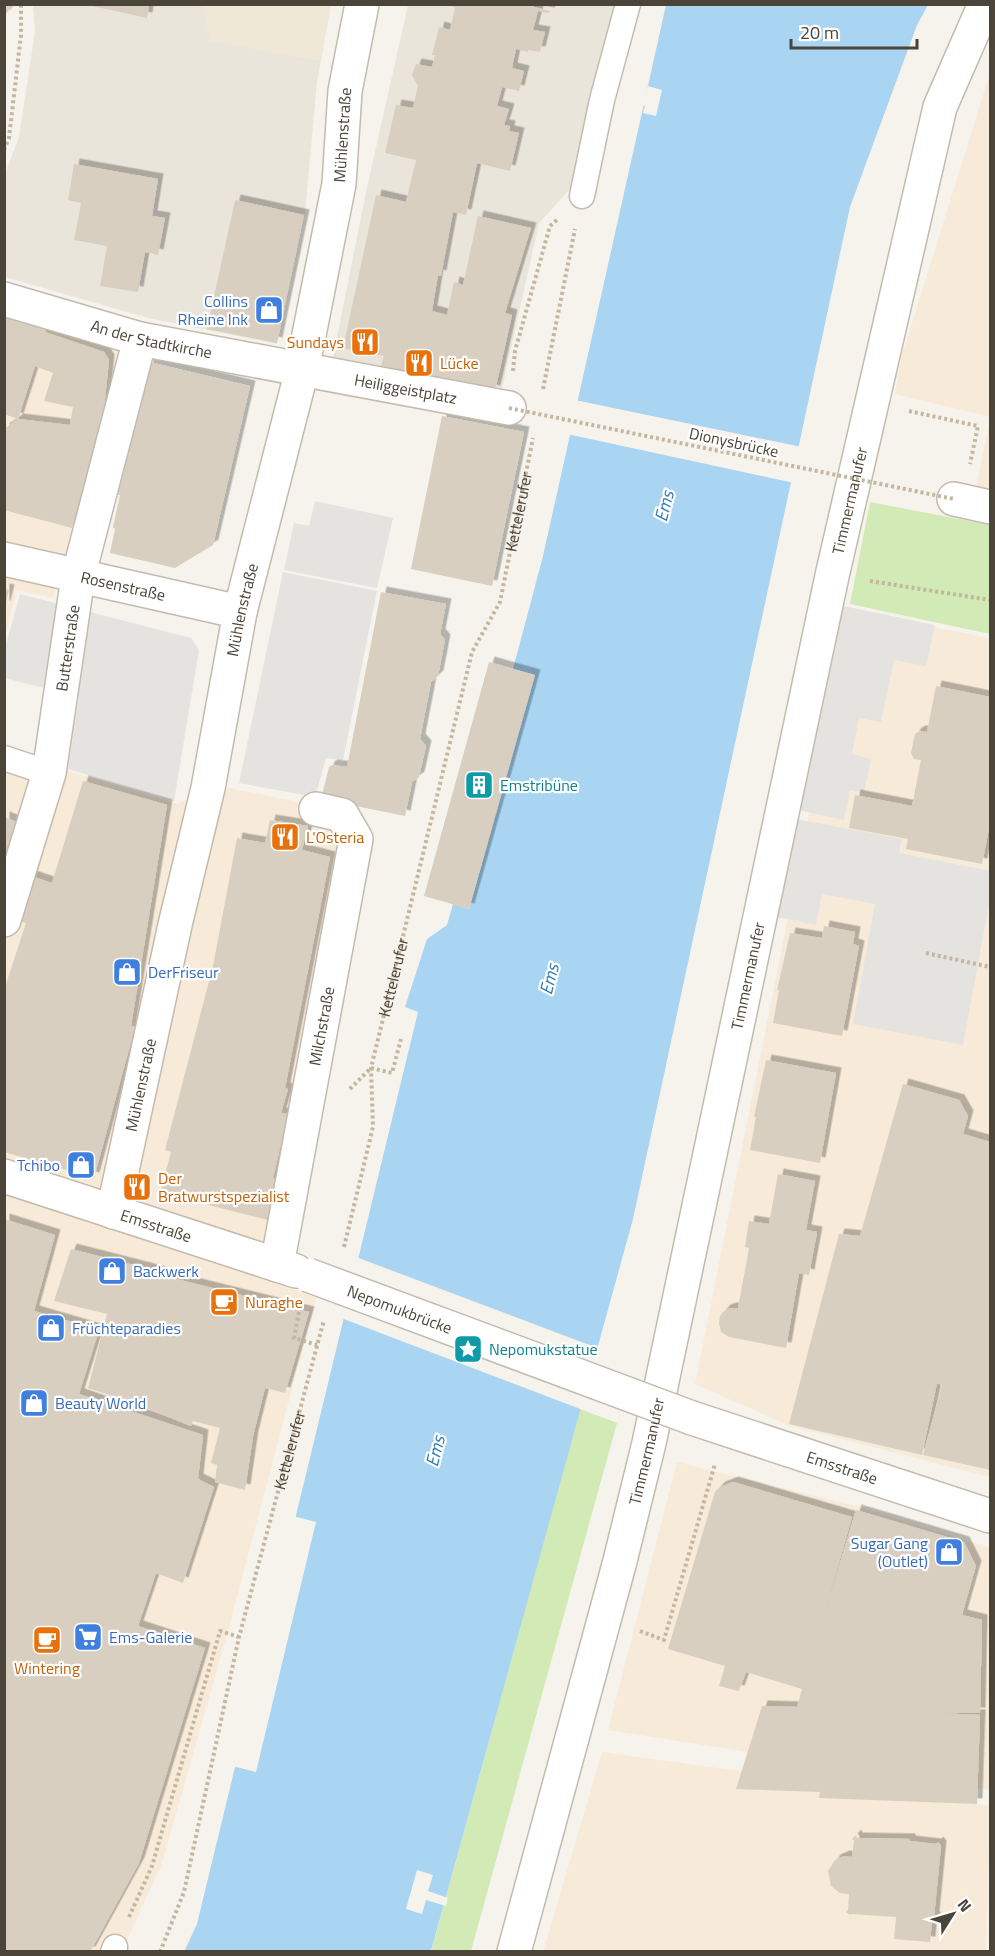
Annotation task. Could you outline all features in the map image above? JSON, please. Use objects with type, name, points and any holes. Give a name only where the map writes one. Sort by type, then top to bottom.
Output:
[{"type":"street","name":"Mühlenstraße","points":[[113,1212],[175,925],[208,788],[240,612],[302,370],[339,184],[345,91],[362,4]]},
{"type":"street","name":"Timmermanufer","points":[[514,1952],[650,1443],[832,576],[940,107],[985,4]]},
{"type":"street","name":"An der Stadtkirche","points":[[4,299],[140,339],[302,370]]},
{"type":"street","name":"Butterstraße","points":[[4,920],[49,773],[78,577],[140,339]]},
{"type":"street","name":"Heiliggeistplatz","points":[[302,370],[524,406]]},
{"type":"street","name":"Rosenstraße","points":[[4,559],[240,612]]},
{"type":"street","name":"Milchstraße","points":[[277,1265],[356,840],[342,815],[316,809]]},
{"type":"street","name":"Emsstraße","points":[[4,1176],[308,1275]]},
{"type":"street","name":"Nepomukbrücke","points":[[308,1275],[692,1418]]},
{"type":"street","name":"Emsstraße","points":[[692,1418],[990,1516]]},
{"type":"lane","points":[[582,196],[602,100],[628,4]]},
{"type":"lane","points":[[4,758],[49,773]]},
{"type":"path","points":[[4,150],[9,138],[21,35],[21,4]]},
{"type":"path","points":[[513,374],[515,351],[550,226],[582,196]]},
{"type":"path","points":[[542,393],[582,196]]},
{"type":"path","points":[[873,403],[978,426]]},
{"type":"path","name":"Dionysbrücke","points":[[524,406],[969,502]]},
{"type":"path","name":"Kettelerufer","points":[[343,1252],[374,1127],[371,1068],[472,652],[500,602],[535,428]]},
{"type":"path","points":[[832,576],[990,600]]},
{"type":"path","points":[[926,953],[990,967]]},
{"type":"path","points":[[371,1068],[392,1073],[401,1039]]},
{"type":"path","name":"Kettelerufer","points":[[160,1952],[184,1892],[239,1637],[325,1314]]},
{"type":"path","points":[[604,1619],[664,1640],[725,1429]]},
{"type":"path","points":[[114,1949],[152,1866],[220,1631],[239,1637]]},
{"type":"shaded area","points":[[33,5],[331,5],[317,82],[305,213],[277,344],[148,318],[5,277],[4,176],[19,137],[35,32]]},
{"type":"shaded area","points":[[202,5],[331,5],[320,61],[210,41]]},
{"type":"shaded area","points":[[408,5],[618,5],[571,188],[539,223],[501,393],[333,357],[366,192]]},
{"type":"shaded area","points":[[990,73],[990,417],[895,394],[902,355]]},
{"type":"shaded area","points":[[5,310],[128,346],[53,598],[17,590],[5,636]]},
{"type":"shaded area","points":[[990,420],[990,490],[976,487]]},
{"type":"shaded area","points":[[315,501],[393,518],[377,588],[284,570],[294,523],[309,526]]},
{"type":"shaded area","points":[[283,572],[377,591],[343,760],[326,758],[315,797],[239,783]]},
{"type":"shaded area","points":[[20,594],[191,638],[199,650],[174,801],[68,769],[79,697],[5,678],[5,648]]},
{"type":"shaded area","points":[[834,604],[935,625],[926,666],[894,660],[881,722],[859,718],[852,754],[871,759],[864,793],[850,790],[844,820],[793,809]]},
{"type":"shaded area","points":[[849,611],[990,638],[990,1477],[790,1426],[695,1384]]},
{"type":"shaded area","points":[[4,752],[178,804],[220,786],[351,813],[268,1245],[265,1279],[316,1298],[228,1631],[162,1863],[122,1951],[5,1951]]},
{"type":"shaded area","points":[[791,818],[902,839],[899,853],[990,871],[990,899],[963,1045],[853,1024],[875,904],[822,894],[816,925],[772,916]]},
{"type":"shaded area","points":[[677,1462],[856,1506],[990,1548],[990,1790],[608,1730]]},
{"type":"shaded area","points":[[602,1752],[990,1806],[986,1951],[543,1952]]},
{"type":"green space","points":[[870,502],[990,525],[990,634],[850,604]]},
{"type":"green space","points":[[580,1409],[617,1423],[471,1951],[431,1952]]},
{"type":"water","name":"Ems","points":[[666,5],[928,5],[917,25],[850,207],[633,1219],[431,1951],[184,1952],[197,1924],[418,1012],[405,1007],[427,939],[447,925],[453,904],[469,909],[534,675],[513,669],[543,556]]},
{"type":"pier","points":[[648,86],[662,90],[656,116],[643,113],[645,106],[641,104]]},
{"type":"pier","points":[[575,400],[802,447],[794,483],[567,434]]},
{"type":"pier","points":[[356,1257],[600,1349],[583,1410],[341,1318]]},
{"type":"pier","points":[[293,1516],[316,1522],[256,1772],[232,1766]]},
{"type":"pier","points":[[417,1870],[433,1875],[428,1891],[448,1898],[446,1906],[426,1900],[422,1914],[406,1909]]},
{"type":"building","points":[[4,4],[14,4],[4,16]]},
{"type":"building","points":[[83,4],[149,4],[147,18]]},
{"type":"building","points":[[449,4],[534,4],[534,7],[550,11],[549,13],[538,11],[533,30],[545,32],[540,52],[516,49],[512,68],[524,71],[519,91],[502,87],[497,106],[509,109],[504,125],[510,126],[509,131],[519,133],[510,171],[477,163],[466,215],[453,212],[432,311],[447,315],[454,282],[463,285],[478,216],[531,228],[505,313],[512,315],[495,391],[381,366],[384,356],[343,348],[376,195],[406,202],[416,160],[385,153],[396,105],[413,108],[418,86],[412,75],[416,64],[432,67],[435,55],[432,55],[439,27],[450,30],[455,8]]},
{"type":"building","points":[[74,164],[158,179],[152,216],[165,218],[158,255],[145,252],[138,292],[100,286],[107,246],[74,240],[81,203],[68,200]]},
{"type":"building","points":[[235,200],[304,215],[277,343],[207,329]]},
{"type":"building","points":[[4,313],[46,328],[45,332],[104,352],[109,360],[102,428],[98,428],[72,528],[4,510],[4,429],[18,419],[4,414]],"holes":[[[35,366],[53,373],[44,401],[73,407],[70,425],[18,419]]]},
{"type":"building","points":[[149,362],[250,386],[213,545],[175,568],[110,553],[120,495],[118,495]]},
{"type":"building","points":[[442,416],[524,432],[492,586],[411,569]]},
{"type":"building","points":[[4,589],[9,590],[5,606],[4,606]]},
{"type":"building","points":[[381,592],[446,604],[440,634],[445,640],[438,676],[431,682],[420,739],[426,746],[419,777],[412,782],[405,816],[321,799],[329,767],[332,765],[347,767]]},
{"type":"building","name":"Emstribüne","points":[[489,662],[535,675],[469,909],[424,896]]},
{"type":"building","points":[[936,686],[990,697],[990,823],[982,864],[906,849],[908,839],[849,828],[855,795],[912,806],[921,760],[914,759],[911,753],[915,734],[920,731],[927,732]]},
{"type":"building","points":[[83,781],[167,805],[131,1026],[135,1027],[94,1178],[4,1152],[4,990],[26,923],[18,921],[31,876],[52,883]]},
{"type":"building","points":[[4,817],[17,822],[5,873],[4,873]]},
{"type":"building","points":[[270,820],[308,826],[302,850],[330,857],[285,1088],[288,1089],[281,1113],[288,1114],[273,1178],[279,1179],[268,1220],[160,1193],[171,1152],[165,1150],[213,966],[237,838],[265,843]]},
{"type":"building","points":[[824,926],[855,932],[853,944],[859,946],[842,1036],[773,1023],[779,990],[777,990],[790,933],[822,938]]},
{"type":"building","points":[[766,1060],[836,1073],[820,1163],[750,1150],[756,1117],[754,1117]]},
{"type":"building","points":[[903,1084],[959,1100],[968,1116],[963,1134],[990,1142],[990,1470],[923,1455],[942,1385],[937,1383],[922,1455],[789,1424],[839,1234],[860,1236]]},
{"type":"building","points":[[778,1174],[815,1181],[806,1230],[817,1232],[809,1275],[799,1273],[786,1348],[729,1337],[721,1332],[719,1323],[720,1316],[725,1310],[738,1308],[749,1248],[745,1247],[749,1221],[769,1224]]},
{"type":"building","name":"Ems-Galerie","points":[[4,1219],[55,1235],[34,1311],[99,1330],[79,1394],[203,1435],[198,1479],[214,1487],[183,1583],[156,1573],[138,1626],[205,1648],[139,1863],[90,1952],[4,1952]]},
{"type":"building","points":[[71,1249],[161,1272],[160,1275],[309,1312],[285,1393],[265,1388],[253,1436],[245,1490],[215,1482],[217,1465],[211,1463],[220,1428],[193,1421],[191,1426],[88,1388],[107,1314],[54,1301]]},
{"type":"building","points":[[733,1482],[852,1517],[820,1629],[856,1510],[964,1542],[976,1566],[962,1615],[982,1620],[980,1713],[937,1713],[980,1715],[977,1804],[819,1798],[820,1792],[736,1789],[762,1706],[797,1707],[802,1689],[746,1672],[739,1691],[719,1686],[725,1666],[668,1649],[715,1492],[720,1487]]},
{"type":"building","points":[[856,1835],[857,1838],[910,1839],[910,1841],[936,1844],[938,1842],[941,1846],[934,1917],[936,1918],[932,1921],[930,1942],[894,1939],[896,1917],[850,1915],[846,1912],[849,1894],[840,1893],[831,1886],[828,1871],[835,1860],[844,1856],[852,1857],[854,1841],[852,1839]]},
{"type":"place","name":"Collins Rheine Ink","points":[[269,310]]},
{"type":"place","name":"Sundays","points":[[365,342]]},
{"type":"place","name":"Lücke","points":[[419,363]]},
{"type":"place","name":"Emstribüne","points":[[479,785]]},
{"type":"place","name":"L'Osteria","points":[[285,837]]},
{"type":"place","name":"DerFriseur","points":[[127,972]]},
{"type":"place","name":"Tchibo","points":[[81,1165]]},
{"type":"place","name":"Der Bratwurstspezialist","points":[[137,1187]]},
{"type":"place","name":"Backwerk","points":[[112,1271]]},
{"type":"place","name":"Nuraghe","points":[[224,1302]]},
{"type":"place","name":"Früchteparadies","points":[[51,1328]]},
{"type":"place","name":"Nepomukstatue","points":[[468,1349]]},
{"type":"place","name":"Beauty World","points":[[34,1403]]},
{"type":"place","name":"Sugar Gang (Outlet)","points":[[949,1552]]},
{"type":"place","name":"Ems-Galerie","points":[[88,1637]]},
{"type":"place","name":"Wintering","points":[[47,1640]]}]
